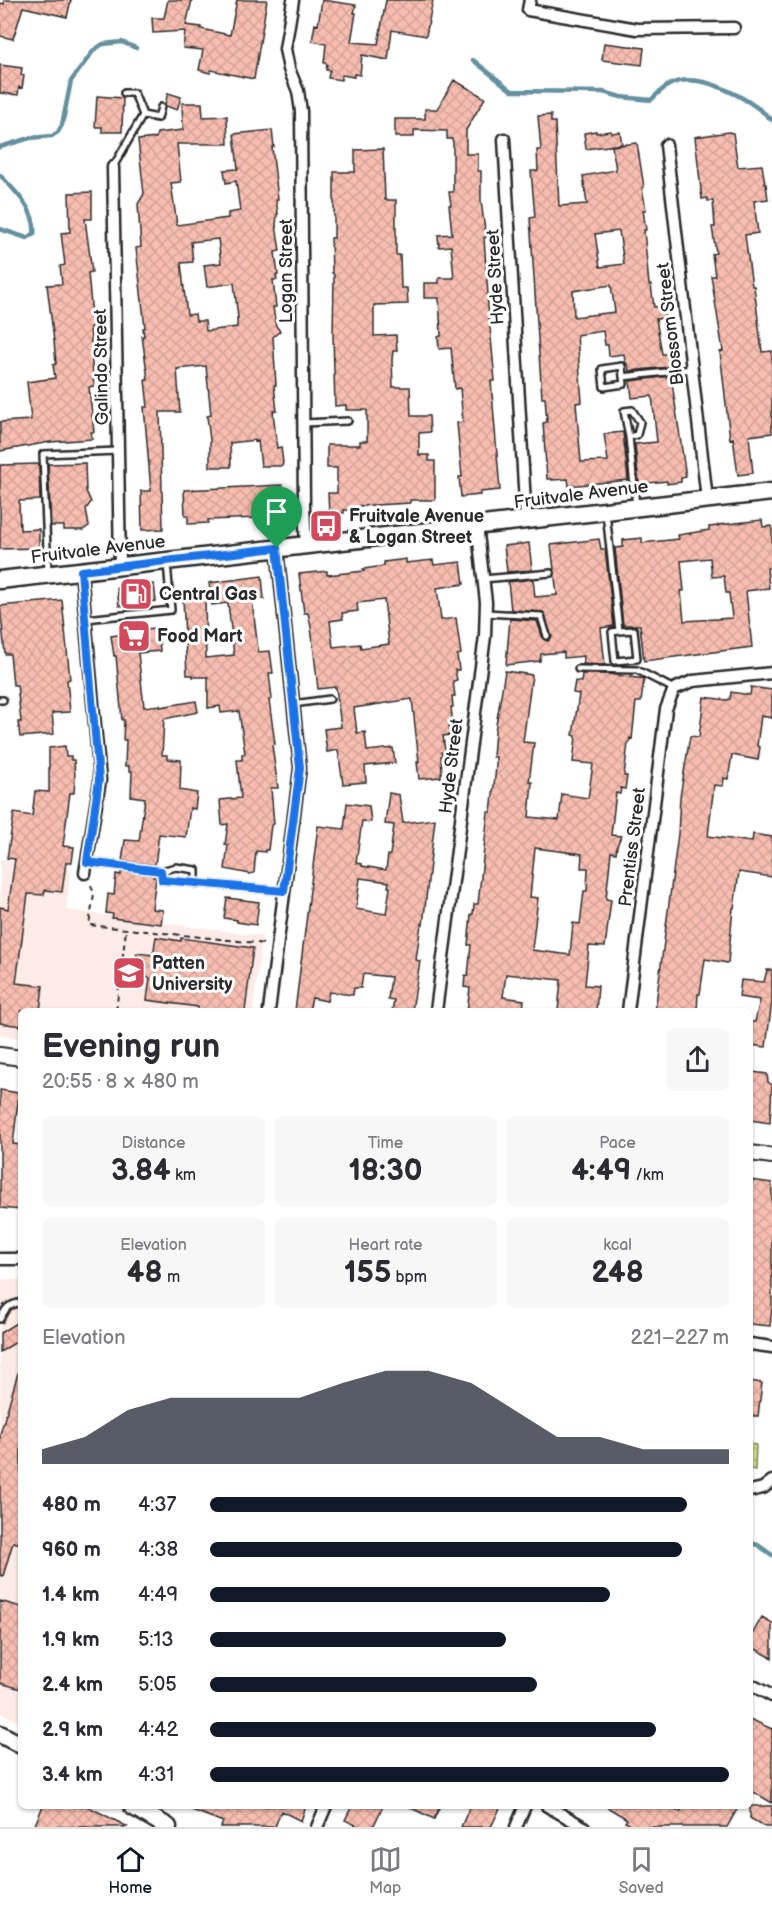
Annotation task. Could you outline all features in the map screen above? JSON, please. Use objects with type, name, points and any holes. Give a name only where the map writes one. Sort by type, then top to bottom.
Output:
[{"type":"main road","name":"Fruitvale Avenue","points":[[0,580],[772,492]]},
{"type":"main road","points":[[0,1734],[18,1743]]},
{"type":"main road","points":[[137,1809],[168,1827]]},
{"type":"street","name":"Logan Street","points":[[293,0],[285,49],[289,69],[298,91],[301,111],[306,545]]},
{"type":"street","points":[[529,5],[637,29],[734,28]]},
{"type":"street","name":"Hyde Street","points":[[504,139],[526,520]]},
{"type":"street","name":"Blossom Street","points":[[666,145],[707,499]]},
{"type":"street","name":"Galindo Street","points":[[113,167],[120,566]]},
{"type":"street","name":"Hyde Street","points":[[436,1008],[485,636],[483,579],[477,525]]},
{"type":"street","points":[[269,1008],[300,768],[277,548]]},
{"type":"street","points":[[81,571],[99,780],[86,868]]},
{"type":"street","points":[[674,689],[693,681],[772,673]]},
{"type":"street","name":"Prentiss Street","points":[[628,1008],[666,709],[674,689]]},
{"type":"street","points":[[0,1055],[18,1058]]},
{"type":"street","points":[[753,1153],[772,1156]]},
{"type":"street","points":[[0,1259],[18,1259]]},
{"type":"street","points":[[753,1344],[772,1347]]},
{"type":"street","points":[[753,1490],[763,1488],[772,1481]]},
{"type":"street","points":[[753,1686],[772,1696]]},
{"type":"street","points":[[317,1827],[325,1809]]},
{"type":"street","points":[[516,1827],[524,1809]]},
{"type":"street","points":[[552,1809],[584,1827]]},
{"type":"lane","points":[[124,93],[134,93],[143,115]]},
{"type":"lane","points":[[143,115],[158,118],[161,107]]},
{"type":"lane","points":[[113,167],[143,115]]},
{"type":"lane","points":[[622,366],[623,377],[624,384],[604,387],[602,369],[622,366]]},
{"type":"lane","points":[[623,377],[692,369]]},
{"type":"lane","points":[[629,437],[637,435],[640,422],[632,410],[624,411],[636,508]]},
{"type":"lane","points":[[304,423],[348,422]]},
{"type":"lane","points":[[48,574],[43,454],[118,451]]},
{"type":"lane","points":[[606,511],[619,632]]},
{"type":"lane","points":[[86,619],[171,610],[167,561]]},
{"type":"lane","points":[[483,579],[551,573]]},
{"type":"lane","points":[[485,613],[541,616],[547,636]]},
{"type":"lane","points":[[634,630],[637,659],[615,661],[612,632],[619,632],[634,630]]},
{"type":"lane","points":[[578,669],[637,670],[674,689]]},
{"type":"lane","points":[[293,704],[330,699]]},
{"type":"lane","points":[[86,868],[161,871],[176,867],[196,870],[196,884]]},
{"type":"lane","points":[[161,871],[162,880],[284,891]]},
{"type":"lane","points":[[0,1319],[3,1310],[9,1305],[18,1303]]},
{"type":"path","points":[[86,868],[94,894],[89,925],[278,945]]},
{"type":"path","points":[[116,1008],[126,930]]},
{"type":"shaded area","name":"Patten University","points":[[0,859],[71,869],[66,910],[262,936],[253,1008],[18,1008],[18,1038],[0,1035]]},
{"type":"shaded area","points":[[0,1279],[18,1280],[18,1721],[0,1712]]},
{"type":"green space","points":[[753,1444],[756,1445],[755,1470],[753,1470]]},
{"type":"building","points":[[4,0],[71,0],[67,17],[23,7],[13,39],[0,36],[0,3],[4,4]]},
{"type":"building","points":[[168,0],[192,0],[186,25],[230,35],[237,0],[267,0],[254,79],[211,70],[210,73],[199,70],[203,50],[183,48],[185,31],[153,33],[152,18],[164,18]]},
{"type":"building","points":[[322,0],[356,5],[351,42],[378,44],[386,0],[433,0],[426,36],[392,30],[388,60],[362,55],[360,75],[354,74],[354,77],[342,75],[341,80],[328,78],[330,70],[326,70],[327,64],[324,63],[326,44],[312,41],[315,24],[318,25]]},
{"type":"building","points":[[604,43],[644,48],[642,65],[602,60]]},
{"type":"building","points":[[0,65],[22,68],[21,75],[24,76],[18,95],[0,93]]},
{"type":"building","points":[[454,80],[485,98],[466,130],[466,154],[478,154],[478,171],[481,171],[481,201],[486,237],[484,238],[487,295],[495,381],[491,381],[500,490],[461,497],[459,477],[462,477],[457,423],[463,422],[460,388],[455,389],[451,348],[439,349],[438,337],[441,336],[439,298],[424,298],[424,283],[439,283],[439,278],[454,278],[451,246],[439,247],[438,235],[452,234],[449,192],[453,192],[453,143],[452,139],[447,139],[447,131],[414,130],[414,137],[395,137],[395,119],[425,119],[425,109],[437,109]]},
{"type":"building","points":[[168,93],[181,97],[177,110],[166,106]]},
{"type":"building","points":[[97,96],[123,98],[122,132],[102,132],[102,127],[95,127]]},
{"type":"building","points":[[182,103],[202,103],[203,117],[227,116],[228,144],[177,144],[181,182],[171,183],[177,225],[228,218],[228,213],[240,211],[236,181],[226,183],[224,170],[238,169],[234,134],[272,130],[278,199],[276,199],[278,214],[276,225],[280,251],[275,252],[278,275],[276,275],[277,280],[273,280],[276,307],[273,307],[276,326],[280,331],[273,337],[277,411],[273,411],[277,448],[281,447],[283,463],[282,466],[261,466],[258,441],[255,442],[255,440],[230,443],[231,467],[210,467],[207,416],[211,415],[206,366],[177,369],[180,412],[160,412],[163,529],[142,530],[141,491],[151,491],[144,407],[148,407],[145,380],[148,380],[142,336],[144,336],[143,328],[145,328],[136,248],[141,247],[138,204],[144,194],[138,140],[156,138],[157,133],[183,130]],"holes":[[[218,239],[221,263],[204,265],[207,287],[234,283],[237,327],[206,331],[205,321],[196,321],[195,314],[187,315],[181,263],[193,262],[191,242]]]},
{"type":"building","points":[[551,115],[551,122],[555,122],[559,206],[587,204],[583,176],[616,170],[612,146],[637,143],[646,210],[643,210],[649,285],[651,285],[654,307],[663,306],[665,318],[656,319],[662,354],[668,354],[669,367],[629,371],[624,354],[609,356],[603,331],[577,335],[582,402],[576,403],[581,462],[608,461],[604,434],[623,432],[628,480],[569,486],[568,479],[547,479],[543,423],[547,422],[545,398],[542,398],[530,218],[535,217],[531,171],[538,171],[537,150],[541,150],[538,116]],"holes":[[[619,231],[624,264],[600,267],[595,234]],[[611,285],[615,312],[574,317],[573,291]]]},
{"type":"building","points":[[596,131],[596,133],[620,132],[622,144],[586,149],[584,133]]},
{"type":"building","points":[[733,133],[738,167],[762,165],[766,184],[768,199],[754,201],[758,233],[745,235],[762,352],[772,351],[772,433],[749,436],[753,473],[738,475],[733,438],[730,439],[720,352],[723,351],[711,276],[715,276],[712,254],[716,253],[712,227],[715,227],[713,201],[708,201],[707,198],[702,199],[695,137]]},
{"type":"building","points":[[383,149],[385,200],[396,200],[396,255],[400,255],[401,288],[407,288],[408,304],[374,305],[374,336],[396,335],[397,351],[393,351],[392,359],[393,387],[410,387],[411,416],[429,416],[430,432],[419,433],[419,455],[429,455],[429,461],[435,461],[435,500],[410,500],[410,503],[358,506],[358,510],[329,513],[328,493],[337,493],[337,468],[327,468],[327,445],[360,445],[360,441],[367,441],[367,410],[346,410],[346,405],[335,406],[334,276],[331,238],[334,238],[334,172],[355,172],[355,150]]},
{"type":"building","points":[[92,192],[92,219],[85,219],[92,272],[88,273],[93,326],[90,327],[94,386],[89,387],[94,432],[91,432],[92,439],[50,442],[0,451],[0,422],[31,420],[27,382],[55,378],[53,365],[56,364],[47,285],[62,284],[60,266],[65,265],[61,233],[70,232],[69,193]]},
{"type":"building","points":[[671,376],[686,477],[681,478],[681,482],[639,484],[635,444],[657,442],[652,396],[632,398],[630,381]]},
{"type":"building","points":[[85,463],[86,491],[91,502],[86,509],[89,526],[83,530],[64,530],[64,526],[51,526],[48,464]]},
{"type":"building","points":[[39,464],[40,500],[19,501],[20,530],[39,529],[39,548],[0,549],[0,465]]},
{"type":"building","points":[[282,485],[282,497],[285,497],[285,524],[260,524],[258,518],[208,520],[208,523],[188,524],[188,516],[185,516],[184,490]]},
{"type":"building","points":[[762,520],[763,527],[772,526],[772,568],[767,568],[769,588],[746,591],[752,647],[644,661],[640,625],[623,625],[615,548],[623,547],[623,540],[642,538],[642,543],[679,539],[678,535],[709,530],[709,527]],"holes":[[[710,558],[712,577],[724,576],[732,618],[684,621],[681,561]]]},
{"type":"building","points":[[599,539],[601,549],[605,549],[614,626],[601,628],[605,665],[583,664],[584,656],[564,658],[564,652],[541,654],[540,661],[506,665],[510,619],[537,621],[543,639],[548,641],[552,637],[543,612],[511,610],[508,582],[533,579],[535,597],[557,595],[551,545]]},
{"type":"building","points":[[529,543],[532,570],[507,572],[504,546]]},
{"type":"building","points":[[406,559],[406,563],[433,560],[434,565],[461,562],[464,584],[437,588],[441,620],[456,618],[461,654],[457,655],[459,670],[455,670],[457,680],[453,681],[455,696],[452,696],[453,707],[451,707],[453,726],[449,726],[450,735],[443,736],[445,751],[441,756],[441,777],[419,779],[412,699],[354,708],[357,733],[365,732],[367,751],[393,748],[395,763],[365,766],[366,782],[343,784],[338,750],[327,752],[324,729],[341,727],[336,687],[318,689],[311,627],[308,613],[304,613],[299,574],[327,571],[327,575],[364,571],[363,569],[384,566],[384,562]],"holes":[[[384,600],[389,644],[361,648],[360,644],[333,647],[330,621],[343,619],[342,613],[358,611],[357,603]]]},
{"type":"building","points":[[262,576],[264,599],[252,600],[259,652],[270,651],[273,673],[269,673],[272,699],[269,700],[278,788],[271,788],[274,824],[271,825],[268,850],[256,851],[254,873],[250,874],[225,869],[228,824],[222,825],[220,800],[241,798],[237,760],[242,760],[242,754],[245,754],[239,711],[221,713],[220,706],[208,708],[208,677],[187,675],[183,599],[205,598],[206,658],[234,655],[228,603],[212,605],[209,583]]},
{"type":"building","points":[[154,584],[156,601],[119,606],[117,588]]},
{"type":"building","points":[[62,600],[70,679],[67,680],[70,712],[52,713],[54,734],[20,737],[18,722],[21,722],[17,685],[13,685],[10,654],[5,654],[0,606]]},
{"type":"building","points":[[154,628],[154,631],[158,630],[160,651],[138,653],[144,707],[160,705],[160,707],[196,701],[198,712],[164,719],[162,755],[167,755],[167,759],[181,760],[180,790],[197,793],[195,809],[190,808],[186,837],[159,834],[155,865],[122,861],[125,840],[139,841],[145,798],[131,796],[132,771],[129,771],[129,766],[125,766],[124,720],[122,720],[116,656],[114,656],[111,636],[125,634],[124,631]]},
{"type":"building","points":[[505,671],[532,675],[523,742],[534,743],[529,782],[532,782],[529,817],[559,820],[562,794],[588,798],[593,764],[573,762],[576,736],[573,735],[579,694],[573,693],[575,681],[581,682],[582,674],[608,674],[644,679],[641,702],[636,702],[632,739],[630,738],[628,743],[624,776],[627,776],[625,789],[621,788],[620,794],[616,793],[611,835],[621,836],[616,853],[611,852],[606,899],[611,900],[605,947],[589,946],[585,985],[598,986],[596,1008],[558,1008],[561,980],[506,974],[503,997],[524,1000],[523,1008],[467,1008],[470,988],[464,987],[465,975],[468,976],[471,945],[468,945],[471,914],[473,914],[474,904],[478,904],[488,812],[491,812],[496,767],[496,757],[493,757]],"holes":[[[535,848],[582,854],[581,868],[588,868],[587,891],[584,891],[580,924],[573,923],[570,955],[532,950],[538,898],[530,897]]]},
{"type":"building","points":[[751,687],[772,690],[772,718],[761,716],[757,746],[760,747],[758,760],[732,755],[728,779],[724,778],[723,786],[714,785],[708,836],[752,842],[753,834],[772,837],[772,877],[739,872],[728,963],[705,959],[697,1008],[655,1008],[678,834],[680,797],[690,736],[699,737],[704,697],[727,700],[730,699],[731,692],[750,695]]},
{"type":"building","points":[[65,746],[66,756],[71,756],[71,760],[74,760],[74,793],[70,793],[63,846],[74,847],[72,862],[66,862],[62,892],[45,890],[44,895],[28,894],[16,983],[43,986],[40,1008],[18,1008],[18,1026],[0,1023],[0,907],[8,909],[15,859],[7,858],[14,813],[32,816],[35,791],[49,792],[49,748]]},
{"type":"building","points":[[389,793],[399,795],[403,823],[435,819],[423,925],[421,924],[416,960],[420,961],[412,1008],[393,1008],[394,1000],[388,999],[391,977],[363,974],[361,988],[354,988],[353,995],[329,992],[327,1001],[312,998],[310,1008],[295,1008],[318,826],[344,829],[347,803],[369,806],[371,822],[362,821],[356,863],[386,870],[394,825],[385,824]],"holes":[[[360,878],[389,882],[388,887],[390,887],[386,914],[356,909]]]},
{"type":"building","points":[[121,871],[156,877],[152,909],[163,910],[161,924],[112,918],[113,914],[106,913],[108,894],[114,895],[116,874],[121,875]]},
{"type":"building","points":[[227,898],[259,902],[256,925],[224,918]]},
{"type":"building","points":[[156,937],[181,941],[181,938],[253,948],[245,1008],[198,1008],[147,1000],[150,978],[134,976],[137,953],[153,955]]},
{"type":"building","points":[[767,970],[772,970],[772,1001],[766,1047],[753,1045],[753,1022],[755,1022],[760,1000],[739,997],[741,980],[764,982]]},
{"type":"building","points":[[753,1072],[767,1074],[768,1082],[772,1085],[770,1123],[753,1120]]},
{"type":"building","points":[[0,1090],[18,1093],[13,1144],[18,1145],[18,1210],[0,1208]]},
{"type":"building","points":[[753,1180],[772,1183],[770,1326],[753,1324]]},
{"type":"building","points":[[16,1323],[18,1341],[0,1352],[0,1333]]},
{"type":"building","points":[[18,1373],[18,1543],[13,1542],[3,1576],[0,1575],[0,1434]]},
{"type":"building","points":[[753,1382],[762,1383],[758,1416],[753,1416]]},
{"type":"building","points":[[0,1601],[18,1606],[18,1688],[0,1683]]},
{"type":"building","points":[[762,1617],[772,1623],[772,1658],[753,1648],[753,1633]]},
{"type":"building","points":[[753,1720],[772,1729],[772,1803],[753,1792]]},
{"type":"building","points":[[753,1806],[772,1806],[772,1827],[765,1827],[750,1818],[750,1809],[753,1809]]},
{"type":"building","points":[[42,1809],[93,1809],[128,1827],[34,1827]]},
{"type":"building","points":[[189,1809],[305,1809],[301,1821],[281,1811],[275,1827],[221,1827],[223,1822]]},
{"type":"building","points":[[350,1809],[382,1809],[373,1827],[360,1827],[345,1820]]},
{"type":"building","points":[[413,1809],[439,1809],[434,1819]]},
{"type":"building","points":[[469,1809],[500,1809],[491,1827],[461,1827]]},
{"type":"building","points":[[610,1809],[674,1809],[680,1812],[682,1809],[737,1809],[727,1827],[634,1827],[625,1822],[627,1819]]},
{"type":"waterway","points":[[0,147],[30,138],[52,136],[58,132],[62,125],[71,81],[94,50],[103,44],[122,42],[136,48]]},
{"type":"waterway","points":[[473,60],[512,91],[603,92],[621,97],[651,100],[667,86],[681,81],[695,81],[738,95],[772,120]]},
{"type":"waterway","points":[[0,175],[29,209],[34,234],[27,238],[0,229]]},
{"type":"waterway","points":[[753,1544],[772,1555]]},
{"type":"place","name":"Fruitvale Avenue & Logan Street","points":[[326,526]]},
{"type":"place","name":"Central Gas","points":[[136,594]]},
{"type":"place","name":"Food Mart","points":[[134,636]]},
{"type":"place","name":"Patten University","points":[[129,973]]},
{"type":"route","points":[[277,548],[300,768],[284,891],[162,880],[161,871],[87,862],[99,780],[81,571],[277,548]]}]
